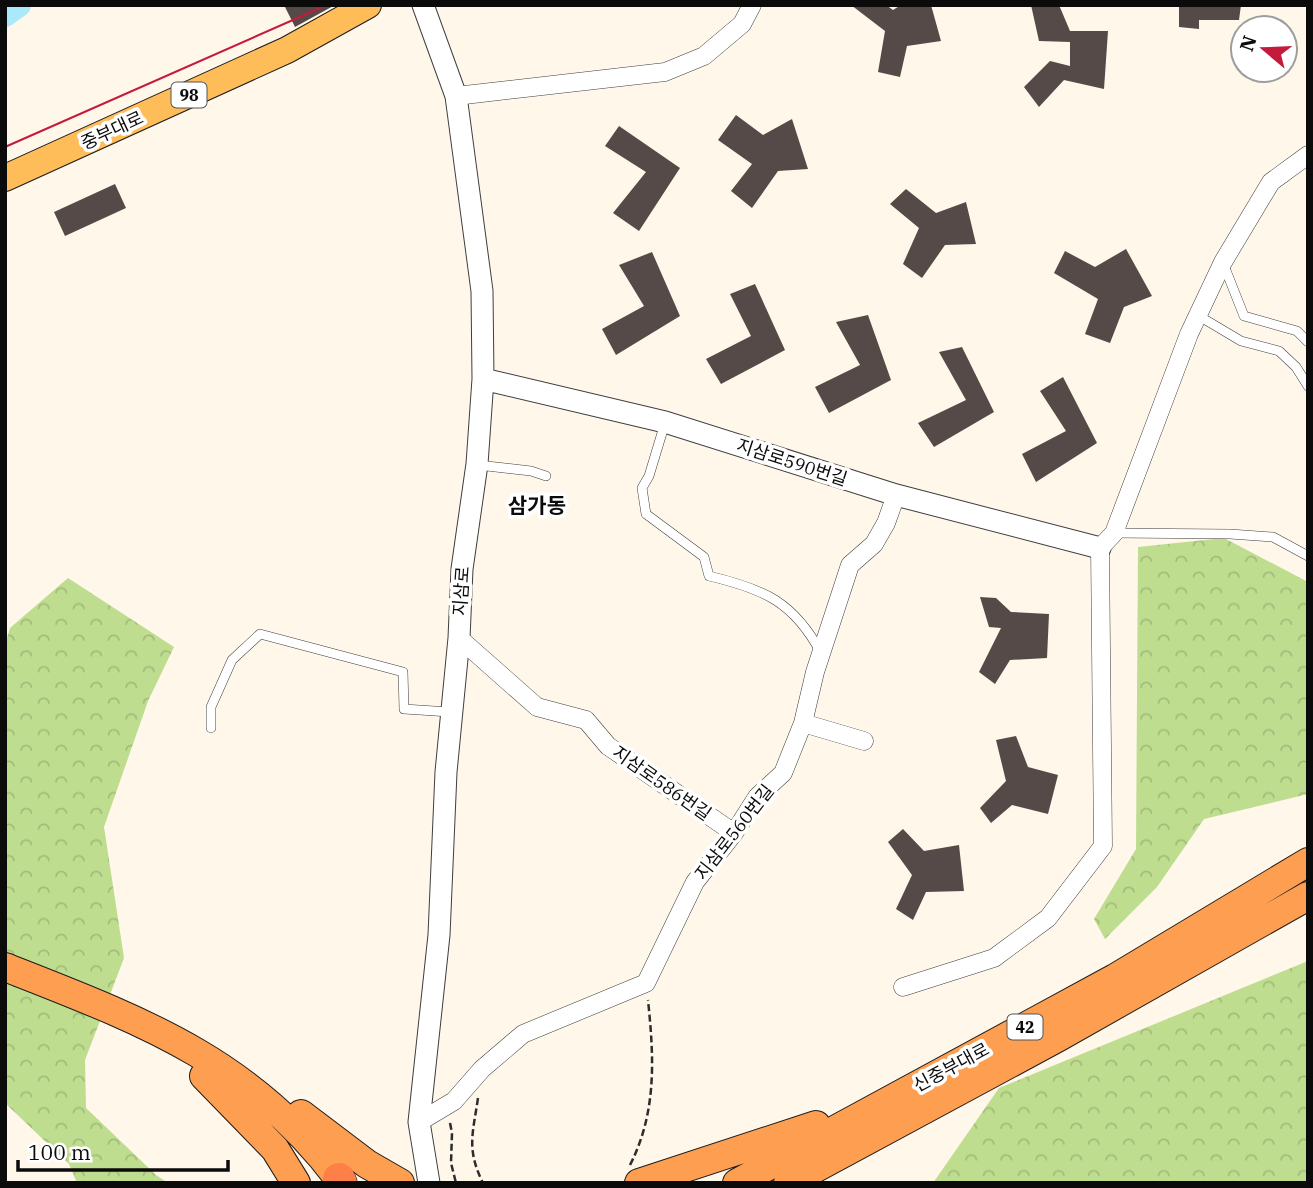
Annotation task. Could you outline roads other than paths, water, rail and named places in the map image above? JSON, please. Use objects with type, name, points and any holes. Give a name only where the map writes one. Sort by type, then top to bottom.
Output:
[{"type":"highway","name":"신중부대로","points":[[737,1183],[1115,978],[1308,862]]},
{"type":"highway","name":"신중부대로","points":[[788,1183],[1081,1025],[1308,896]]},
{"type":"highway","points":[[8,979],[114,1010],[216,1055],[254,1076],[367,1164],[400,1183]]},
{"type":"highway","points":[[8,979],[204,1076],[272,1128],[299,1156],[336,1182]]},
{"type":"highway","points":[[176,1039],[216,1062],[247,1085],[293,1127],[336,1182]]},
{"type":"highway","points":[[204,1076],[275,1149],[296,1183]]},
{"type":"highway","points":[[643,1177],[895,1097]]},
{"type":"main road","name":"중부대로","points":[[5,178],[287,50],[368,5]]},
{"type":"street","name":"지삼로","points":[[423,5],[456,96],[482,291],[483,379],[477,464],[461,569],[446,772],[439,934],[419,1122],[429,1183]]},
{"type":"street","points":[[456,96],[665,72],[704,56],[742,24],[752,5]]},
{"type":"street","points":[[903,987],[994,958],[1048,918],[1103,846],[1107,540],[1189,334],[1223,262],[1271,182],[1308,155]]},
{"type":"street","name":"지삼로590번길","points":[[483,379],[666,422],[896,495],[1107,540]]},
{"type":"street","name":"지삼로560번길","points":[[419,1122],[454,1101],[482,1069],[523,1034],[646,983],[695,882],[734,833],[757,797],[783,773],[803,723],[821,653],[850,565],[874,544],[886,523],[896,495]]},
{"type":"street","name":"지삼로586번길","points":[[458,638],[537,707],[586,720],[608,746],[734,833]]},
{"type":"street","points":[[803,723],[864,741]]},
{"type":"lane","points":[[1223,262],[1244,316],[1297,331],[1308,342]]},
{"type":"lane","points":[[1199,316],[1241,341],[1279,351],[1296,367],[1308,386]]},
{"type":"lane","points":[[666,422],[649,476],[642,488],[646,514],[704,558],[709,576],[747,585],[783,603],[809,629],[821,653]]},
{"type":"lane","points":[[477,464],[531,471],[546,476]]},
{"type":"lane","points":[[1107,540],[1230,534],[1273,537],[1308,556]]},
{"type":"lane","points":[[211,729],[211,707],[232,660],[261,634],[404,672],[404,709],[452,712]]},
{"type":"waterway","points":[[5,15],[19,5]]},
{"type":"tram line","points":[[5,147],[327,5]]},
{"type":"district","name":"삼가동","points":[[537,505]]}]
